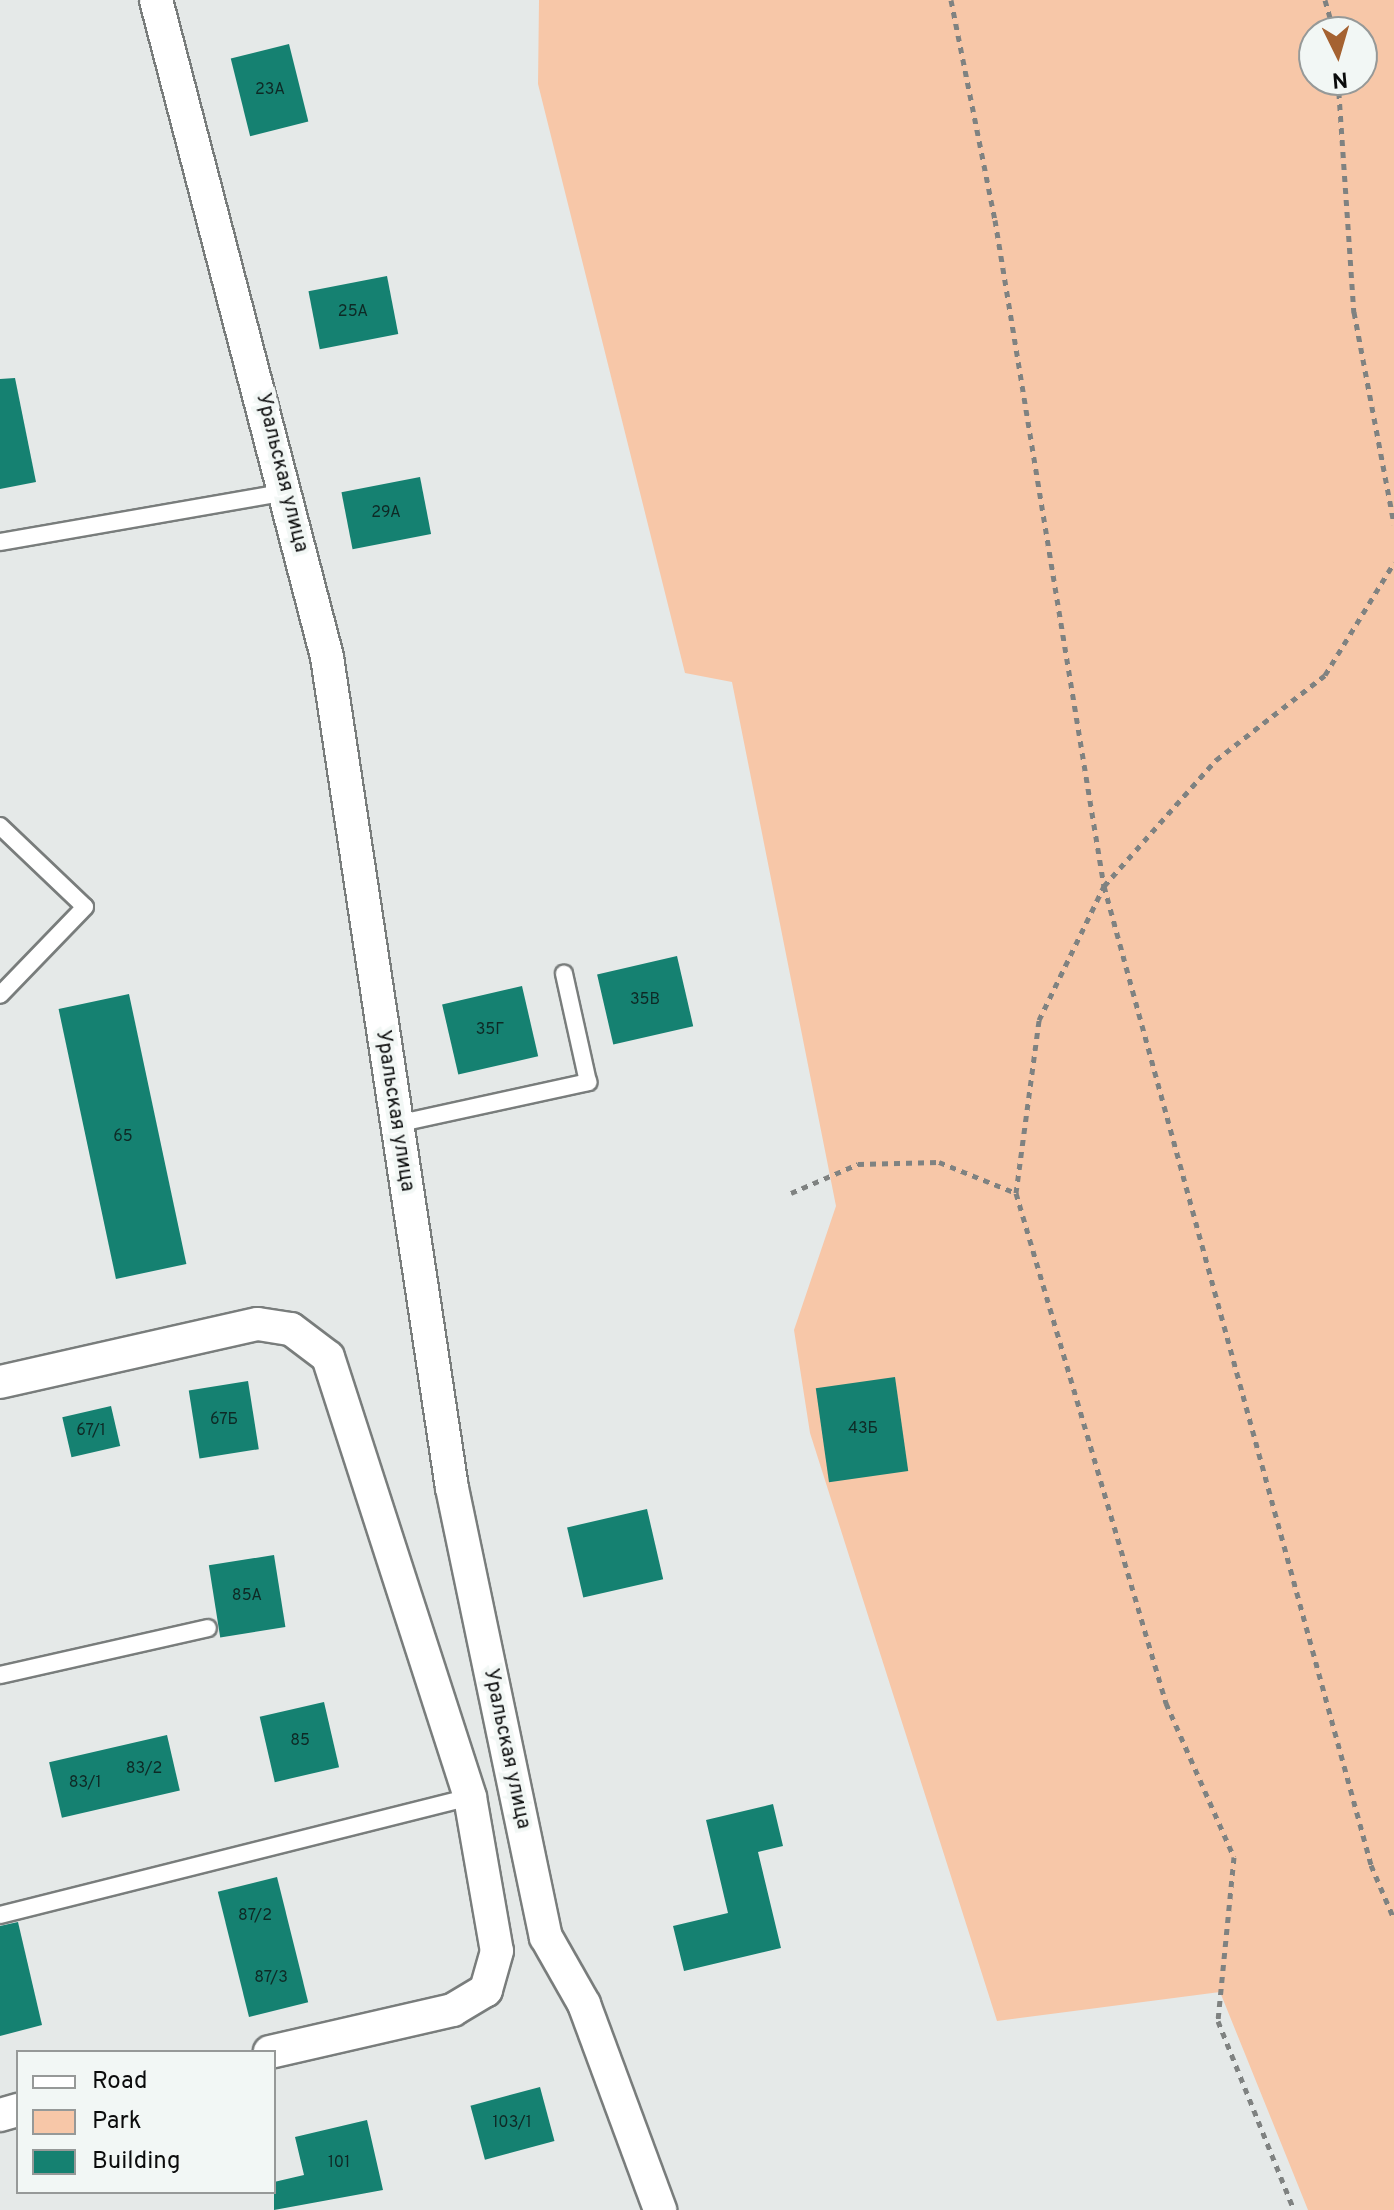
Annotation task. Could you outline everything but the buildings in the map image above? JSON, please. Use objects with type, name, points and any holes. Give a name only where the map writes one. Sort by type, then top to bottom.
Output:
[{"type":"street","name":"Уральская улица","points":[[156,0],[327,657],[452,1488],[546,1937],[584,2004],[660,2210]]},
{"type":"street","points":[[0,1382],[258,1324],[291,1329],[328,1357],[470,1797],[497,1951],[486,1990],[453,2010],[276,2051]]},
{"type":"street","points":[[497,1951],[525,1936],[546,1937]]},
{"type":"lane","points":[[0,542],[286,492]]},
{"type":"lane","points":[[0,826],[85,907],[0,995]]},
{"type":"lane","points":[[396,1124],[588,1082],[564,974]]},
{"type":"lane","points":[[0,1675],[208,1628]]},
{"type":"lane","points":[[0,1915],[470,1797]]},
{"type":"path","points":[[951,0],[995,220],[1104,886],[1371,1865],[1394,1919]]},
{"type":"path","points":[[1339,96],[1354,312],[1394,524]]},
{"type":"path","points":[[1294,2210],[1218,2021],[1234,1857],[1166,1703],[1016,1193],[1039,1020],[1104,886],[1216,760],[1325,675],[1394,563]]},
{"type":"path","points":[[791,1193],[858,1164],[939,1162],[1016,1193]]},
{"type":"green space","points":[[539,0],[1394,0],[1394,2210],[1308,2210],[1220,1992],[997,2021],[810,1433],[794,1330],[836,1206],[732,682],[685,673],[538,84]]}]
